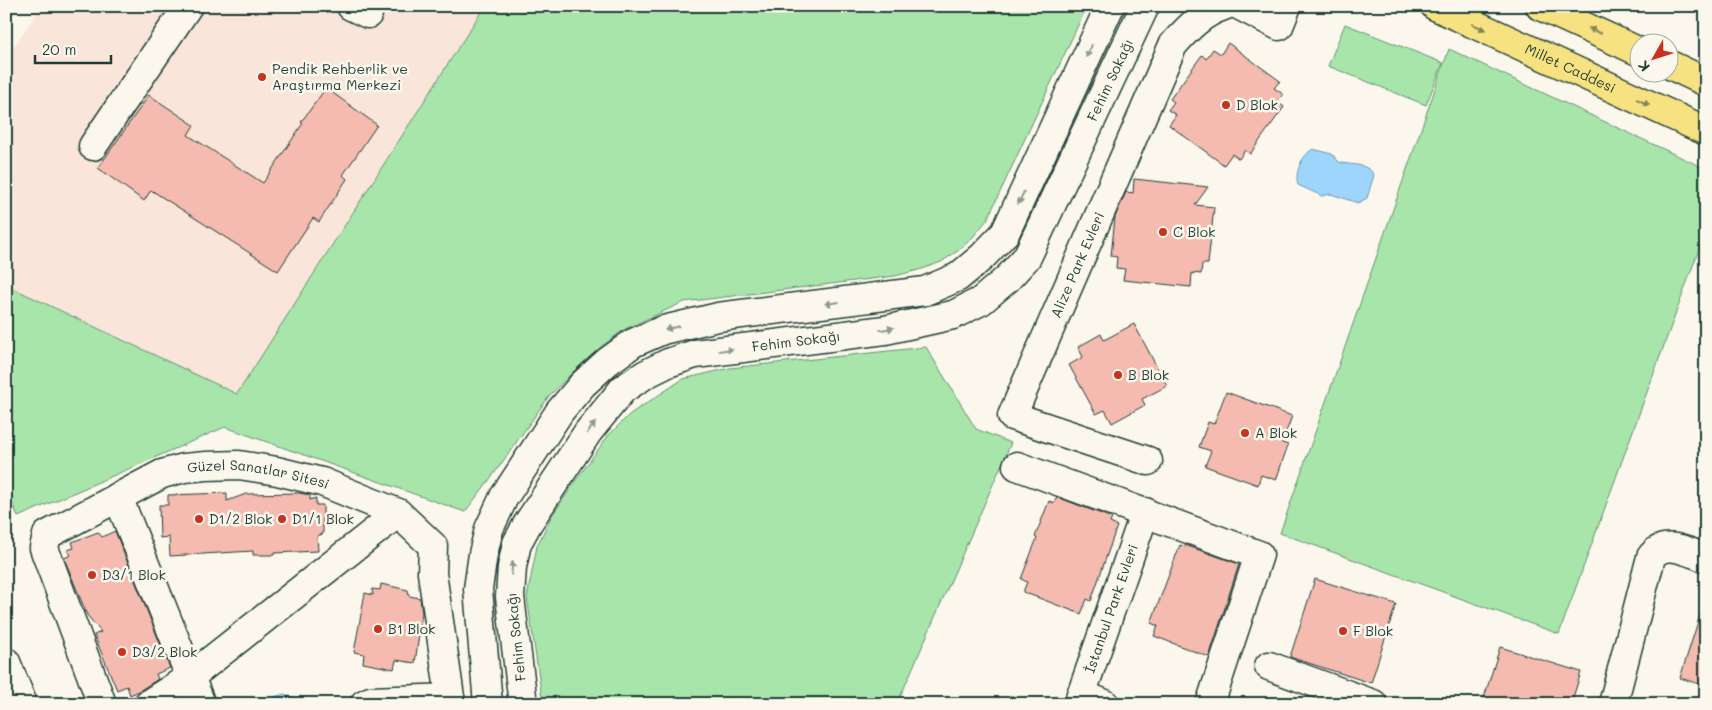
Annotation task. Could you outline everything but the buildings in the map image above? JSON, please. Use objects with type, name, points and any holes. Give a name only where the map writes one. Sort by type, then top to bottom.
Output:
[{"type":"main road","name":"Millet Caddesi","points":[[1435,6],[1706,131]]},
{"type":"main road","points":[[1540,6],[1630,47]]},
{"type":"main road","points":[[1680,70],[1706,82]]},
{"type":"street","points":[[93,146],[188,6]]},
{"type":"street","points":[[488,704],[478,589],[489,529],[504,497],[560,411],[583,384],[607,362],[632,344],[663,330],[718,317],[925,291],[958,277],[1005,234],[1110,6]]},
{"type":"street","name":"Fehim Sokağı","points":[[524,704],[510,597],[512,567],[517,544],[528,523],[588,432],[623,389],[653,370],[695,354],[885,330],[953,315],[981,301],[1007,279],[1027,257],[1146,6]]},
{"type":"street","name":"Alize Park Evleri","points":[[1148,461],[1012,416],[1173,45],[1192,23],[1213,10],[1224,6]]},
{"type":"street","points":[[1240,6],[1279,26],[1287,6]]},
{"type":"street","name":"Güzel Sanatlar Sitesi","points":[[102,704],[44,548],[47,535],[162,474],[206,466],[239,466],[277,471],[322,482],[398,513],[433,546],[432,573],[451,701]]},
{"type":"street","points":[[1017,466],[1145,512],[1259,556],[1210,704]]},
{"type":"street","points":[[118,497],[201,704]]},
{"type":"street","name":"İstanbul Park Evleri","points":[[1088,701],[1145,512]]},
{"type":"street","points":[[148,704],[190,677],[398,513]]},
{"type":"street","points":[[1613,704],[1651,557],[1658,550],[1671,547],[1706,558]]},
{"type":"street","points":[[6,662],[23,704]]},
{"type":"street","points":[[1269,666],[1372,704]]},
{"type":"street","points":[[364,704],[370,701],[451,701]]},
{"type":"shaded area","points":[[42,6],[485,6],[237,394],[6,285],[6,58]]},
{"type":"green space","points":[[485,6],[1087,6],[987,220],[959,250],[941,262],[895,276],[684,302],[625,329],[603,345],[549,396],[465,512],[225,427],[18,517],[6,487],[6,285],[237,394]]},
{"type":"green space","points":[[1345,24],[1443,63],[1426,105],[1328,66]]},
{"type":"green space","points":[[1449,49],[1706,169],[1706,230],[1559,634],[1280,533]]},
{"type":"green space","points":[[926,347],[976,429],[1011,443],[897,704],[543,704],[527,597],[537,546],[551,517],[579,476],[608,436],[630,414],[683,379],[730,368]]},
{"type":"water","points":[[1313,149],[1332,154],[1339,162],[1363,166],[1371,171],[1374,175],[1367,198],[1358,203],[1331,194],[1322,196],[1298,185],[1297,175],[1302,160]]},
{"type":"water","points":[[284,694],[294,698],[298,704],[268,704],[274,697]]},
{"type":"place","name":"Pendik Rehberlik ve Araştırma Merkezi","points":[[262,77]]},
{"type":"place","name":"D Blok","points":[[1226,105]]},
{"type":"place","name":"C Blok","points":[[1163,232]]},
{"type":"place","name":"B Blok","points":[[1118,375]]},
{"type":"place","name":"A Blok","points":[[1245,433]]},
{"type":"place","name":"D1/2 Blok","points":[[199,519]]},
{"type":"place","name":"D1/1 Blok","points":[[282,519]]},
{"type":"place","name":"D3/1 Blok","points":[[92,575]]},
{"type":"place","name":"B1 Blok","points":[[378,629]]},
{"type":"place","name":"F Blok","points":[[1343,631]]},
{"type":"place","name":"D3/2 Blok","points":[[122,652]]}]
